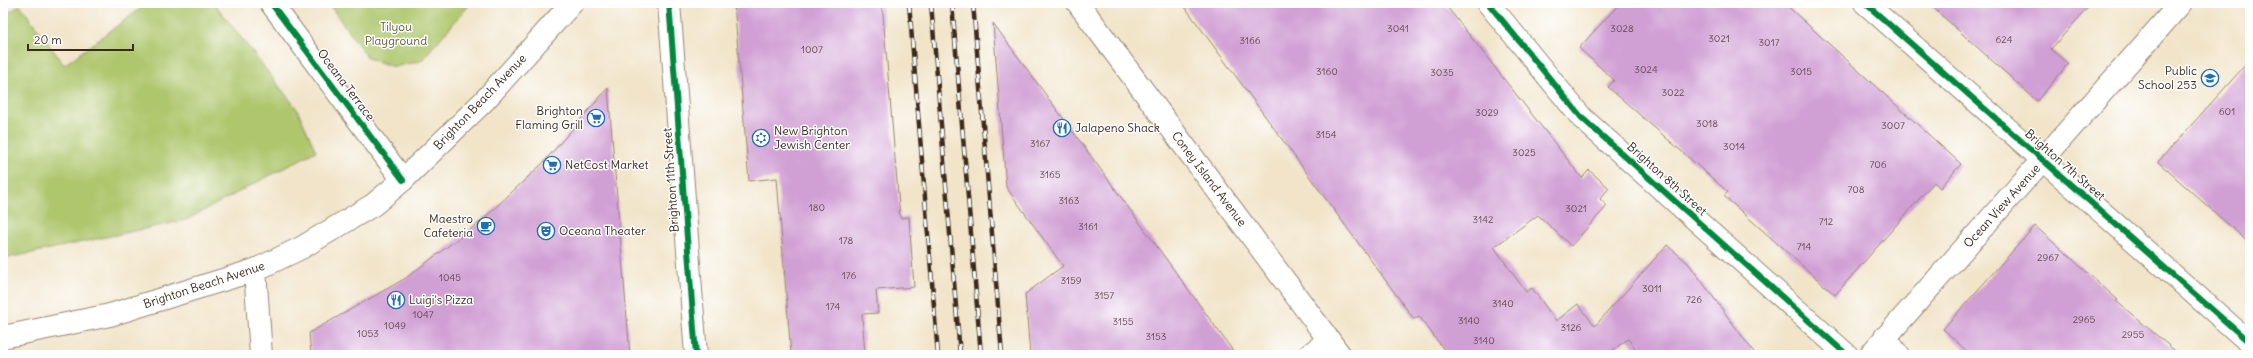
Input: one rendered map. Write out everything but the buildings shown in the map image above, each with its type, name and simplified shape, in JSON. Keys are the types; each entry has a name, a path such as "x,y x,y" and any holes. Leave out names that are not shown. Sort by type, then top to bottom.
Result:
{"street":[{"name":"Oceana Terrace","path":"271,3 403,180"},
{"name":"Brighton Beach Avenue","path":"3,337 110,315 255,270 301,248 372,204 403,180 484,101 572,3"},
{"name":"Brighton 11th Street","path":"668,3 696,355"},
{"name":"Coney Island Avenue","path":"1078,3 1334,347"},
{"name":"Brighton 8th Street","path":"1488,3 1582,118 1848,355"},
{"name":"Brighton 7th Street","path":"1866,3 2250,343"},
{"name":"Ocean View Avenue","path":"1870,355 2181,3"},
{"path":"255,270 261,355"},
{"path":"1885,337 1898,355"},
{"path":"1309,355 1334,347"}],"green space":[{"path":"148,3 214,3 297,109 316,151 186,220 3,259 3,17 20,5 64,65"},
{"name":"Tilyou Playground","path":"328,3 471,3 421,61 394,67 368,58"}],"railway":[{"path":"909,3 938,355"},
{"path":"931,3 960,355"},
{"path":"952,3 981,355"},
{"path":"973,3 1002,355"}],"cycle path":[{"path":"271,3 403,180"},
{"path":"669,3 696,355"},
{"path":"1488,3 1582,118 1847,355"},
{"path":"1865,3 2250,343"}],"place":[{"name":"Public School 253","path":"2210,78"},
{"name":"Brighton Flaming Grill","path":"596,118"},
{"name":"Jalapeno Shack","path":"1062,128"},
{"name":"New Brighton Jewish Center","path":"761,138"},
{"name":"NetCost Market","path":"552,165"},
{"name":"Maestro Cafeteria","path":"486,226"},
{"name":"Oceana Theater","path":"546,231"},
{"name":"Luigi's Pizza","path":"396,300"}]}
